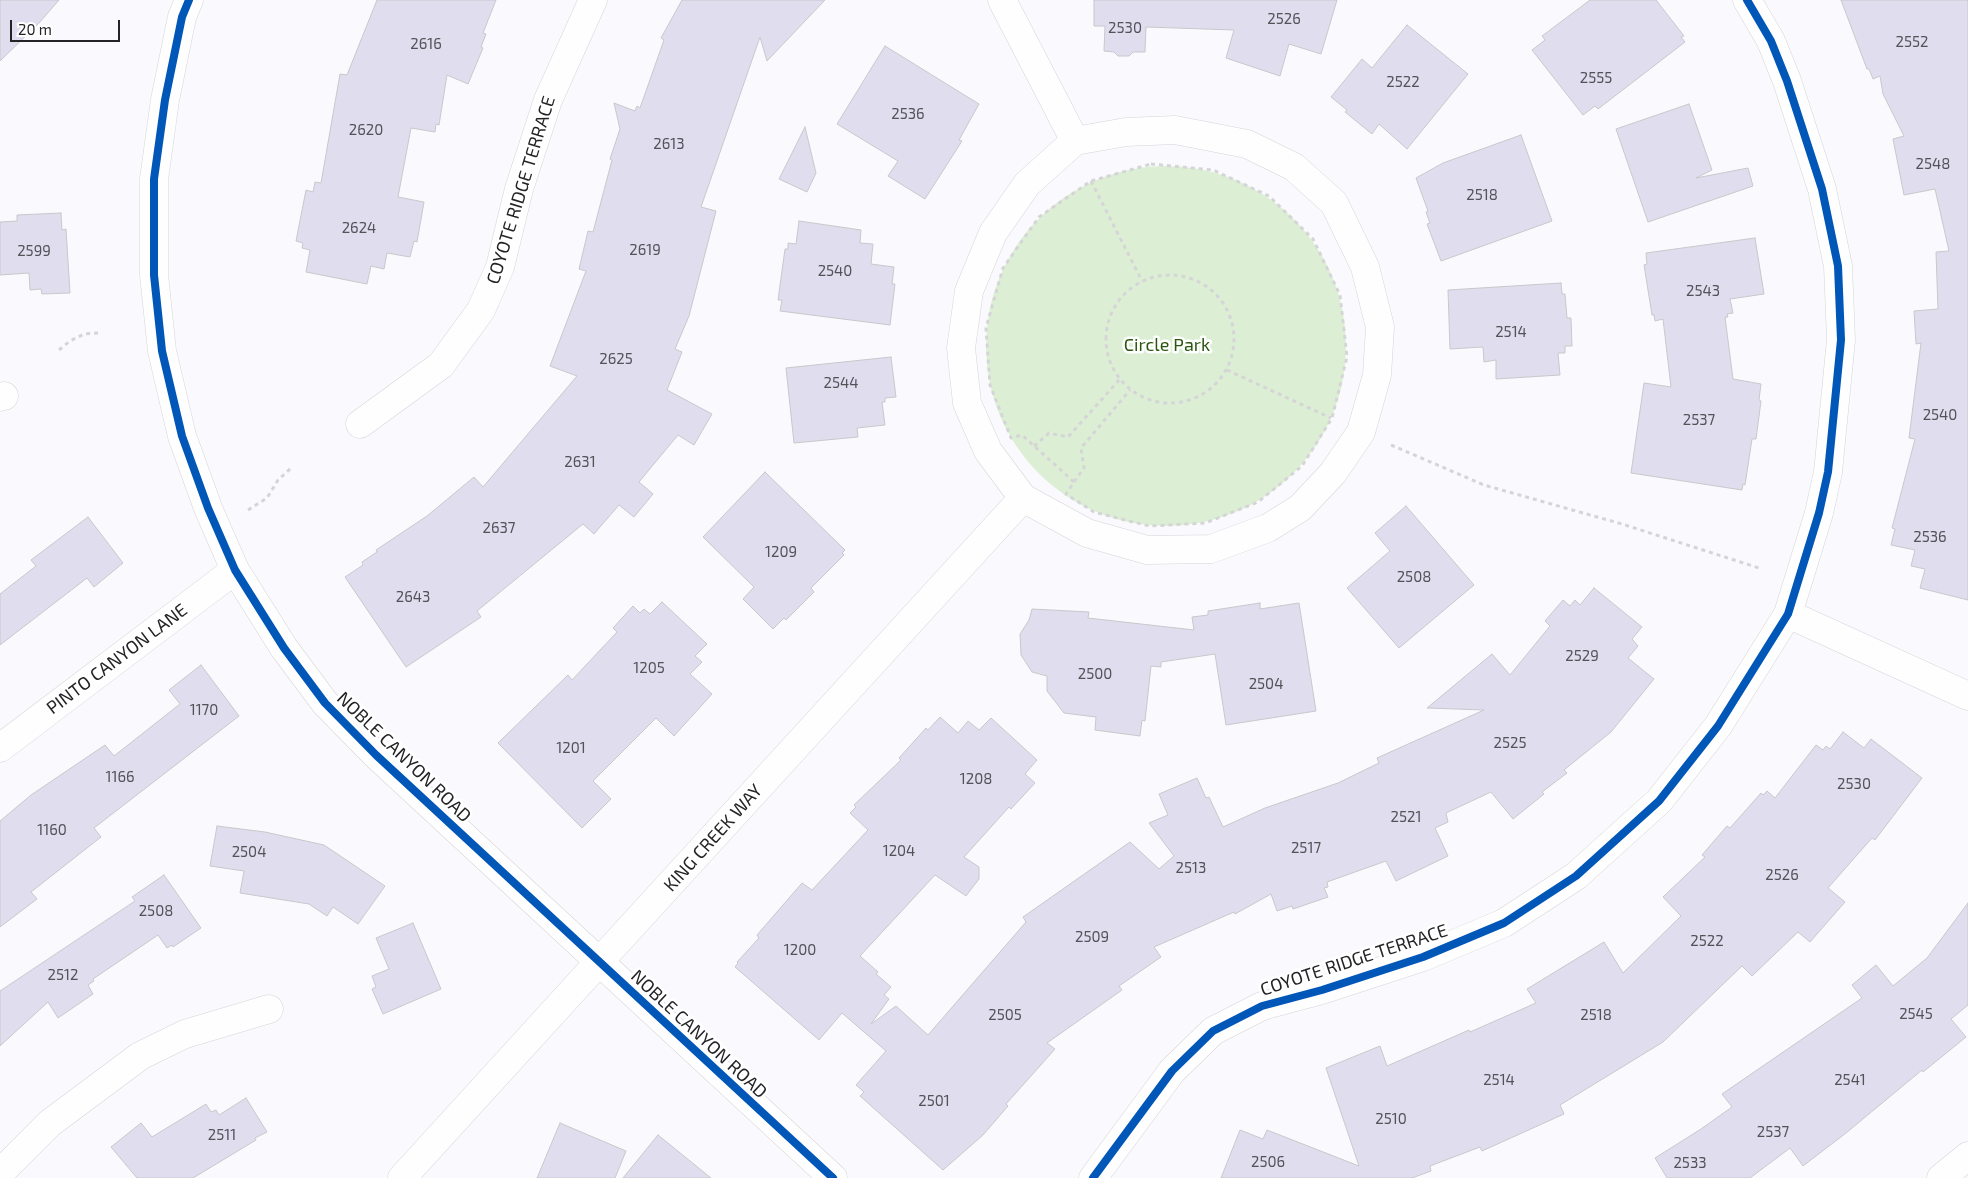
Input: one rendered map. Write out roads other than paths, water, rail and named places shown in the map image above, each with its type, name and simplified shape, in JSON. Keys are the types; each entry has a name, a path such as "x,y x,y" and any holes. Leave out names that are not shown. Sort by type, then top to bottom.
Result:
{"street":[{"name":"NOBLE CANYON ROAD","path":"189,0 182,17 165,100 154,179 154,275 162,351 182,436 208,508 235,570 284,648 325,703 376,755 833,1178"},
{"name":"COYOTE RIDGE TERRACE","path":"360,424 440,366 481,310 500,267 518,189 548,100 593,0"},
{"path":"1002,0 1074,141"},
{"name":"COYOTE RIDGE TERRACE","path":"1093,1178 1172,1071 1213,1032 1262,1006 1322,990 1423,957 1504,923 1576,876 1659,801 1718,726 1788,614 1819,512 1828,472 1841,340 1838,266 1822,189 1787,81 1771,41 1747,0"},
{"path":"1175,130 1247,144 1294,167 1334,203 1365,267 1380,327 1377,375 1361,432 1333,473 1300,508 1268,528 1211,549 1147,550 1087,533 1023,498 988,451 967,403 961,348 969,291 993,233 1028,184 1074,141 1126,132 1175,130"},
{"name":"KING CREEK WAY","path":"402,1178 1023,498"},
{"name":"PINTO CANYON LANE","path":"0,748 235,570"},
{"path":"1788,614 1968,696"},
{"path":"0,1171 50,1123 140,1056 185,1034 269,1009"},
{"path":"1941,1178 1968,1156"}],"park label":[{"name":"Circle Park","path":"1167,345"}]}
